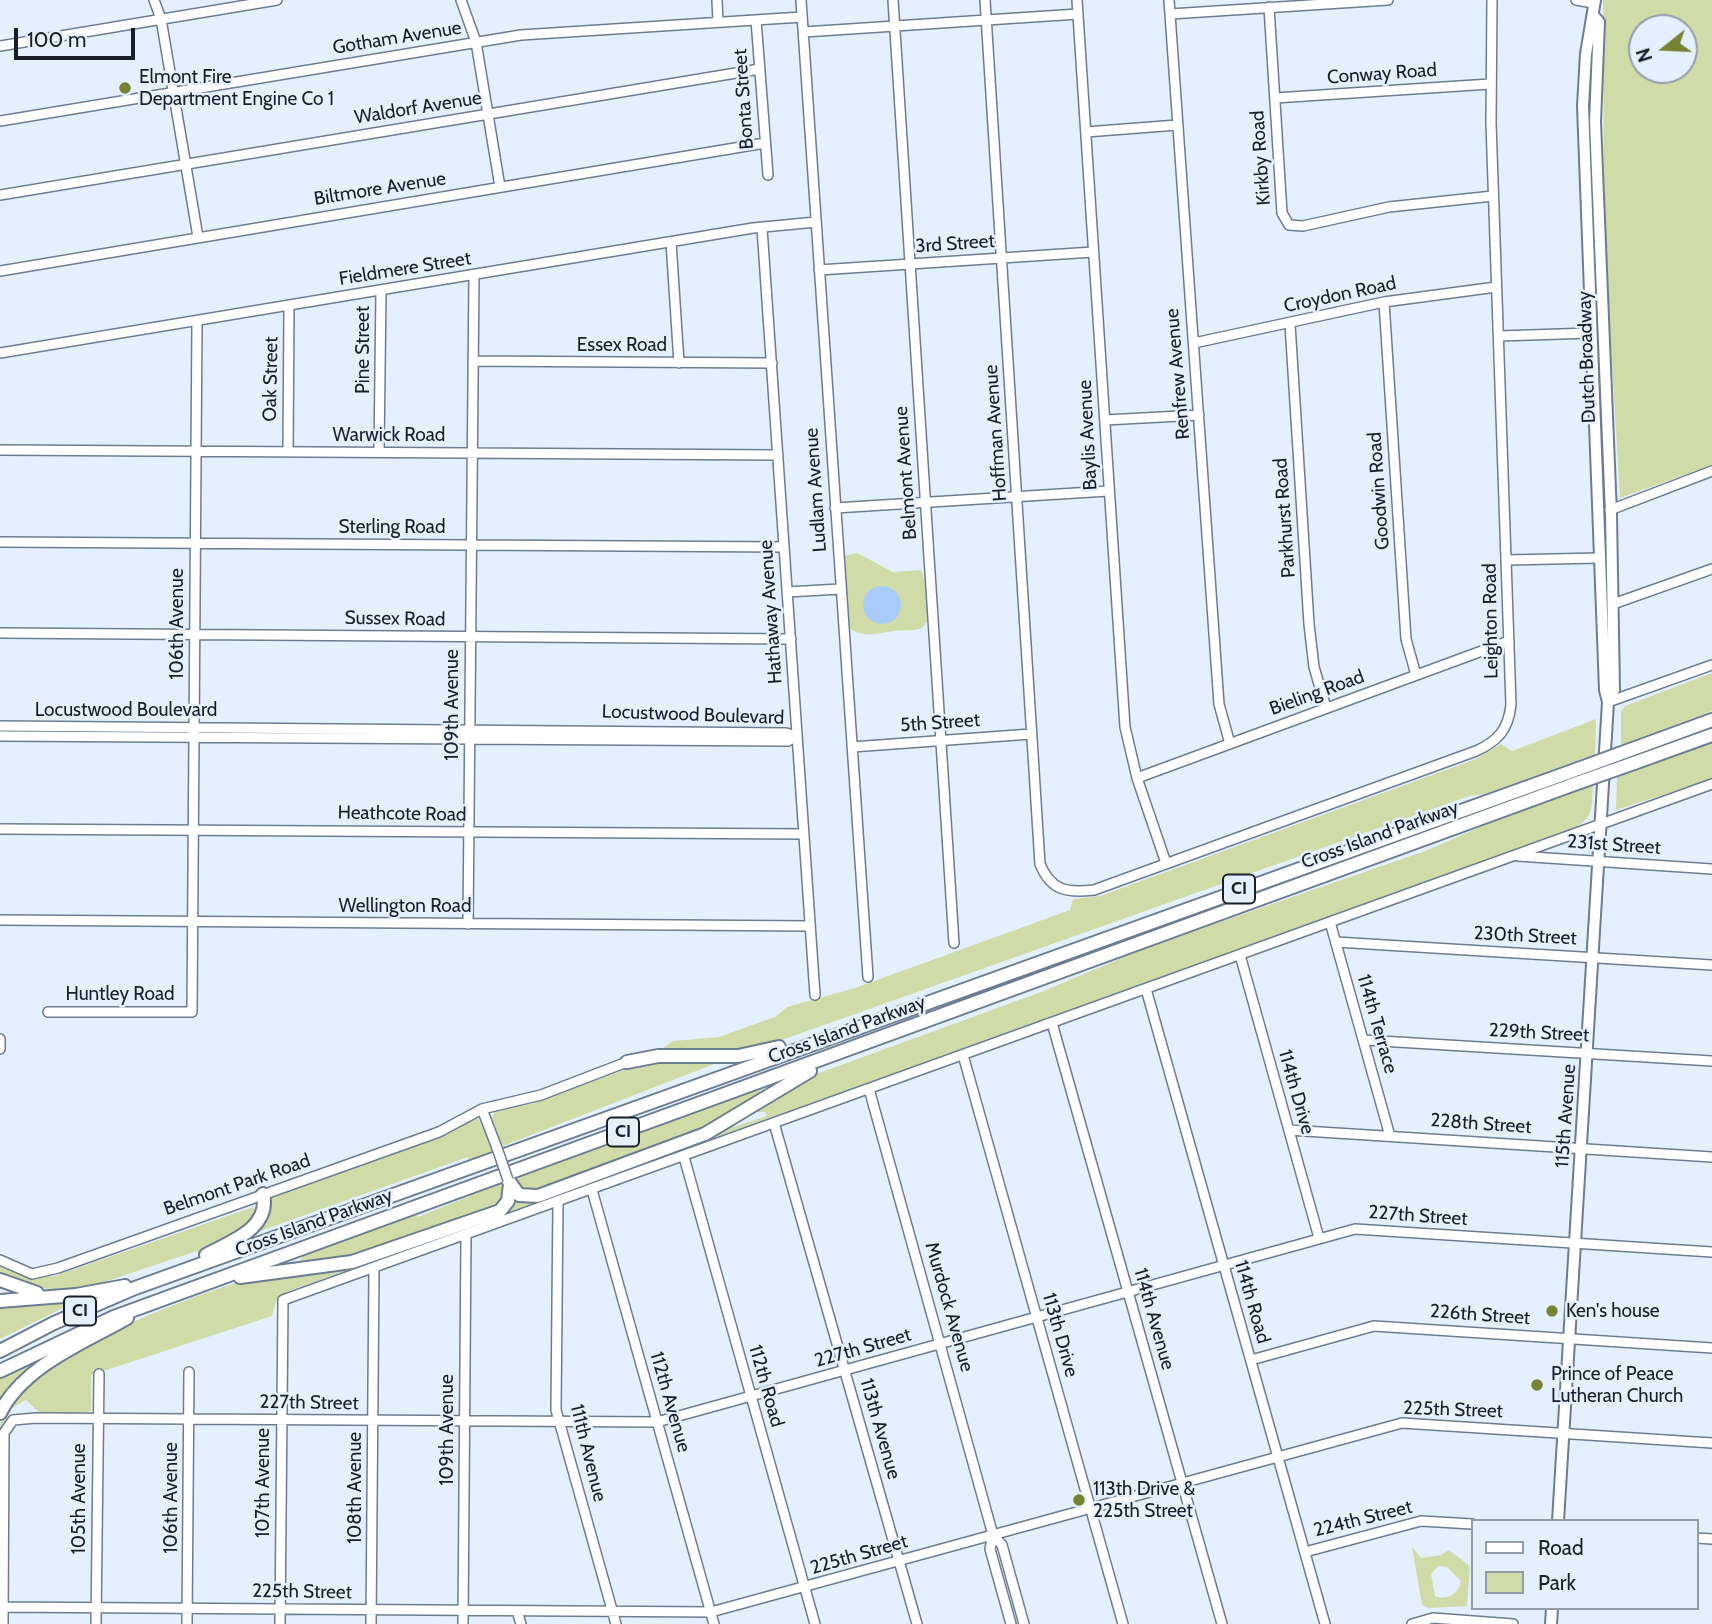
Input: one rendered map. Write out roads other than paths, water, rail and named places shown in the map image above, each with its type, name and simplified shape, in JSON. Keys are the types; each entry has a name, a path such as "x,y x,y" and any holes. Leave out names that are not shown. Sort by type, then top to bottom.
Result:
{"highway":[{"name":"Cross Island Parkway","path":"0,1351 81,1310 176,1273 1712,720"},
{"name":"Cross Island Parkway","path":"0,1371 80,1331 159,1300 1712,735"},
{"path":"626,1062 658,1056 738,1056 844,1031"},
{"path":"508,1180 519,1195 535,1197 685,1142 724,1124 764,1096 845,1052"},
{"path":"207,1283 341,1265 365,1258 500,1210 510,1196 508,1180"},
{"path":"176,1273 247,1232 262,1213 263,1194"},
{"path":"0,1301 84,1294 163,1278"},
{"path":"0,1280 48,1295"},
{"path":"0,1413 17,1389 56,1359 159,1300"}],"main road":[{"name":"Dutch Broadway","path":"1595,1 1593,15 1599,22 1592,198 1591,333 1599,558 1607,605 1614,690 1608,704"},
{"name":"Dutch Broadway","path":"1592,198 1603,332 1611,509 1612,557 1607,605"},
{"path":"1591,333 1603,332"},
{"path":"1598,512 1611,509"},
{"path":"1599,558 1612,557"},
{"name":"115th Avenue","path":"1558,1519 1603,823 1608,704"}],"street":[{"path":"154,0 162,19 198,237"},
{"path":"0,46 277,0"},
{"path":"461,0 476,42 500,187"},
{"path":"717,0 718,22"},
{"name":"Ludlam Avenue","path":"801,0 868,977"},
{"name":"Belmont Avenue","path":"893,0 954,943"},
{"name":"Hoffman Avenue","path":"985,0 1040,863"},
{"name":"Baylis Avenue","path":"1077,0 1125,727 1137,778 1166,863"},
{"name":"Renfrew Avenue","path":"1169,0 1219,704 1230,744"},
{"path":"1170,14 1388,0"},
{"name":"Leighton Road","path":"1040,863 1046,878 1059,890 1094,890 1476,751 1495,741 1506,728 1510,716 1509,641 1490,84 1492,0"},
{"path":"1576,0 1595,1"},
{"name":"Kirkby Road","path":"1269,7 1282,214 1289,225 1303,226 1389,208 1493,196"},
{"path":"804,32 1078,14"},
{"name":"Gotham Avenue","path":"0,121 521,35 802,17"},
{"name":"Bonta Street","path":"755,20 768,175"},
{"name":"Waldorf Avenue","path":"0,195 760,69"},
{"name":"Conway Road","path":"1275,98 1490,84"},
{"path":"1086,132 1177,125"},
{"name":"Biltmore Avenue","path":"0,271 765,143"},
{"name":"Fieldmere Street","path":"0,354 671,242 816,222"},
{"name":"Hathaway Avenue","path":"762,228 815,995"},
{"path":"671,242 679,363"},
{"name":"3rd Street","path":"819,270 1094,252"},
{"name":"109th Avenue","path":"468,924 474,275"},
{"name":"Croydon Road","path":"1194,343 1384,302 1496,287"},
{"name":"Pine Street","path":"379,452 381,291"},
{"name":"Goodwin Road","path":"1384,302 1406,639 1416,676"},
{"name":"Oak Street","path":"288,452 289,306"},
{"name":"106th Avenue","path":"192,1012 197,321"},
{"name":"Parkhurst Road","path":"1290,324 1309,624 1314,667 1326,708"},
{"path":"1499,336 1591,333"},
{"name":"Essex Road","path":"473,361 772,363"},
{"path":"1105,420 1199,415"},
{"name":"Warwick Road","path":"0,450 778,455"},
{"path":"1611,509 1712,471"},
{"path":"835,508 1108,491"},
{"name":"Sterling Road","path":"0,542 784,547"},
{"path":"1507,559 1599,558"},
{"path":"1607,605 1712,569"},
{"path":"788,592 840,589"},
{"name":"Sussex Road","path":"0,633 791,639"},
{"name":"Bieling Road","path":"1137,778 1509,641"},
{"path":"1608,704 1712,665"},
{"name":"Locustwood Boulevard","path":"0,726 47,731 470,735 634,740 788,741 797,736"},
{"path":"634,730 634,740"},
{"name":"Locustwood Boulevard","path":"470,735 634,730 786,733 797,736"},
{"name":"Locustwood Boulevard","path":"0,736 47,731"},
{"name":"5th Street","path":"852,747 1031,734"},
{"path":"374,1269 1712,784"},
{"name":"Heathcote Road","path":"0,829 804,834"},
{"name":"231st Street","path":"1513,856 1712,869"},
{"name":"Wellington Road","path":"0,920 810,926"},
{"name":"114th Terrace","path":"1330,922 1391,1136"},
{"name":"230th Street","path":"1336,942 1712,965"},
{"name":"114th Drive","path":"1240,955 1319,1238"},
{"name":"114th Road","path":"1146,989 1325,1624"},
{"name":"Huntley Road","path":"48,1012 192,1012"},
{"name":"114th Avenue","path":"1052,1023 1222,1624"},
{"path":"0,1038 0,1049"},
{"name":"229th Street","path":"1364,1040 1712,1061"},
{"name":"113th Drive","path":"962,1055 1123,1624"},
{"name":"Belmont Park Road","path":"0,1260 32,1273 58,1268 439,1132 482,1109 541,1095 626,1062"},
{"name":"Murdock Avenue","path":"869,1089 993,1535 1002,1545 1024,1624"},
{"path":"482,1109 508,1180"},
{"name":"113th Avenue","path":"774,1123 917,1624"},
{"name":"228th Street","path":"1289,1130 1712,1157"},
{"name":"112th Road","path":"684,1157 815,1624"},
{"name":"112th Avenue","path":"592,1190 714,1624"},
{"name":"111th Avenue","path":"558,1203 556,1410 617,1624"},
{"name":"227th Street","path":"2,1607 4,1433 13,1420 657,1422 1355,1229 1712,1252"},
{"name":"109th Avenue","path":"463,1624 466,1235"},
{"name":"107th Avenue","path":"279,1624 283,1300 374,1269"},
{"name":"108th Avenue","path":"371,1624 374,1269"},
{"name":"226th Street","path":"1251,1360 1374,1326 1712,1348"},
{"name":"106th Avenue","path":"187,1624 189,1373"},
{"name":"105th Avenue","path":"96,1624 99,1374"},
{"name":"225th Street","path":"2,1607 711,1612 1402,1423 1712,1443"},
{"name":"224th Street","path":"1305,1552 1421,1521 1470,1524"},
{"name":"Murdock Avenue","path":"993,1535 990,1549 1011,1624"},
{"path":"2,1607 4,1624"},
{"path":"517,1611 521,1624"},
{"path":"1412,1624 1433,1618 1513,1624"}],"water":[{"path":"882,586 896,591 901,605 896,619 882,624 868,619 863,605 868,591"}],"place":[{"name":"Elmont Fire Department Engine Co 1","path":"125,88"},
{"name":"Ken's house","path":"1552,1311"},
{"name":"Prince of Peace Lutheran Church","path":"1537,1385"},
{"name":"113th Drive & 225th Street","path":"1079,1500"}]}
